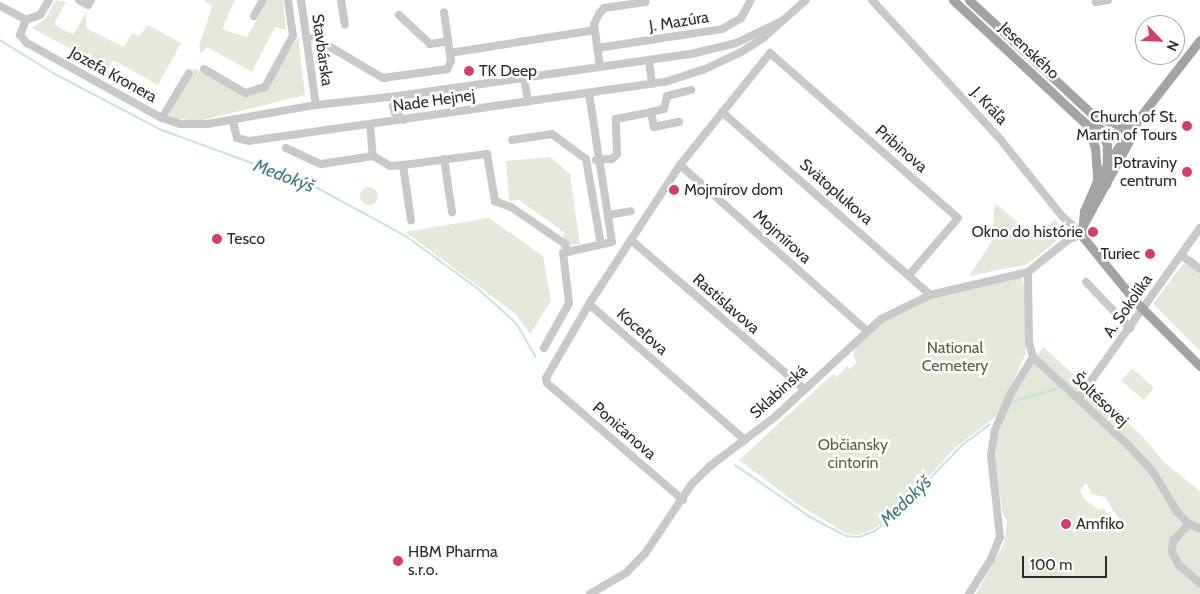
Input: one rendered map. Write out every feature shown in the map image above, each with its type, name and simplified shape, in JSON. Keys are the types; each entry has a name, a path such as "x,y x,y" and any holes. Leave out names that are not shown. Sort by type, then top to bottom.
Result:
{"main road":[{"name":"Jesenského","path":"953,0 1086,124 1102,131 1117,134 1133,128"},
{"name":"Jesenského","path":"969,0 1093,116 1102,131 1109,162 1106,184"},
{"path":"1200,40 1133,128 1097,181 1084,211 1083,229 1084,241 1142,310 1200,366"},
{"name":"Jesenského","path":"1093,116 1133,128"},
{"name":"Jesenského","path":"1086,124 1095,147 1097,181"},
{"path":"1083,229 1133,128"}],"street":[{"path":"0,6 26,20 40,15 49,0"},
{"path":"80,0 88,5 91,0"},
{"path":"254,16 263,0"},
{"path":"204,69 245,93 265,87 293,36 288,0"},
{"name":"Stavbárska","path":"301,0 316,105"},
{"path":"341,0 345,25"},
{"name":"J. Mazúra","path":"597,48 722,29 740,18 751,0"},
{"name":"Nade Hejnej","path":"233,121 237,138 244,142 652,84 712,67 751,46 806,0"},
{"name":"J. Kráľa","path":"872,0 1001,140 1062,216 1083,229"},
{"path":"1096,3 1108,0"},
{"name":"J. Mazúra","path":"600,67 594,24 604,8 646,2"},
{"path":"308,39 315,38 384,78 447,69 450,66 450,53 444,12"},
{"path":"399,16 430,44 448,41"},
{"name":"Jozefa Kronera","path":"26,20 20,35 27,43 162,118 189,73"},
{"name":"Nade Hejnej","path":"162,118 188,125 233,121 316,105 398,96 649,60 722,48 780,22"},
{"path":"450,53 595,30"},
{"name":"Pribinova","path":"722,112 770,53 958,218 910,274"},
{"path":"649,60 652,84"},
{"path":"524,77 528,102"},
{"path":"512,140 552,134 586,158 599,161 612,159 618,149 614,124 616,119 664,109 667,96 691,90"},
{"path":"565,252 609,246 612,242 589,93"},
{"path":"398,96 393,106 395,113 404,120"},
{"path":"382,98 390,106 391,113 384,122"},
{"path":"651,112 654,127 679,122"},
{"path":"589,304 680,165 722,112"},
{"name":"Svätoplukova","path":"722,112 910,274 930,294"},
{"path":"370,124 373,156"},
{"path":"286,148 321,164 373,156 390,166 403,166 487,154 495,201 512,207 565,244 569,304 544,348"},
{"path":"586,158 600,239"},
{"path":"444,159 452,212"},
{"name":"Mojmírova","path":"680,165 866,330"},
{"path":"403,166 411,220"},
{"path":"609,216 631,211"},
{"name":"A. Sokolíka","path":"1078,399 1200,228"},
{"path":"969,594 991,559 1000,537 991,455 995,430 1011,393 1034,357 1029,342 1028,272 1083,229"},
{"name":"Rastislavova","path":"631,240 804,389"},
{"path":"1181,255 1200,270"},
{"name":"Sklabinská","path":"590,594 613,582 636,563 683,500 691,485 710,466 745,440 804,389 866,330 888,314 930,294 1028,272"},
{"path":"1086,282 1130,328"},
{"name":"Poničanova","path":"589,304 546,378 547,383 683,500"},
{"name":"Koceľova","path":"589,304 745,440"},
{"name":"Šoltésovej","path":"1034,357 1145,462 1173,506 1189,524 1200,529"},
{"path":"1189,524 1173,541 1172,552 1179,565 1200,583"}],"green space":[{"path":"56,0 66,2 54,24 73,35 86,13 86,28 124,47 132,33 139,36 148,25 181,43 158,85 113,60 107,69 32,28 46,18"},
{"path":"204,0 235,0 222,29 247,37 268,0 283,0 286,30 275,27 252,72 207,47 201,54 199,46 212,7"},
{"path":"298,37 305,95 198,121 170,118 170,111 194,68 234,90 268,88"},
{"path":"550,157 570,174 580,244 569,245 562,239 565,233 519,200 509,201 506,161"},
{"path":"369,187 375,190 378,196 375,202 369,205 363,202 360,196 363,190"},
{"path":"995,203 1035,236 1055,219 1066,233 1028,264 969,276 991,243"},
{"path":"489,218 543,256 551,301 530,334 516,314 405,232"},
{"path":"1186,260 1200,271 1200,351 1153,304"},
{"path":"1021,277 1026,290 1026,353 997,416 956,447 897,511 875,528 858,535 847,534 796,503 739,460 833,374 837,377 847,366 850,369 856,363 853,353 862,340 888,318 930,298"},
{"path":"1043,347 1142,436 1165,463 1200,491 1200,594 976,594 1004,544 1007,520 1003,516 995,462 997,437 1012,396","holes":["1086,483 1092,494 1105,497 1120,521 1106,531 1103,521 1110,517 1103,508 1099,510 1085,500 1080,490"]},
{"path":"1132,368 1154,388 1144,400 1121,381"}],"waterway":[{"name":"Medokýš","path":"0,40 53,73 159,129 314,186 407,237 477,288 516,323 536,357"},
{"name":"Medokýš","path":"1011,402 1062,387"},
{"name":"Medokýš","path":"735,465 810,517 846,536 859,537 875,531 898,512 961,446 990,424"}],"place":[{"name":"TK Deep","path":"469,71"},
{"name":"Church of St. Martin of Tours","path":"1187,126"},
{"name":"Potraviny centrum","path":"1187,172"},
{"name":"Mojmírov dom","path":"674,190"},
{"name":"Okno do histórie","path":"1093,232"},
{"name":"Tesco","path":"217,239"},
{"name":"Turiec","path":"1150,254"},
{"name":"Amfiko","path":"1066,524"},
{"name":"HBM Pharma s.r.o.","path":"398,561"}],"park label":[{"name":"National Cemetery","path":"955,357"},
{"name":"Občiansky cintorín","path":"853,454"}]}
